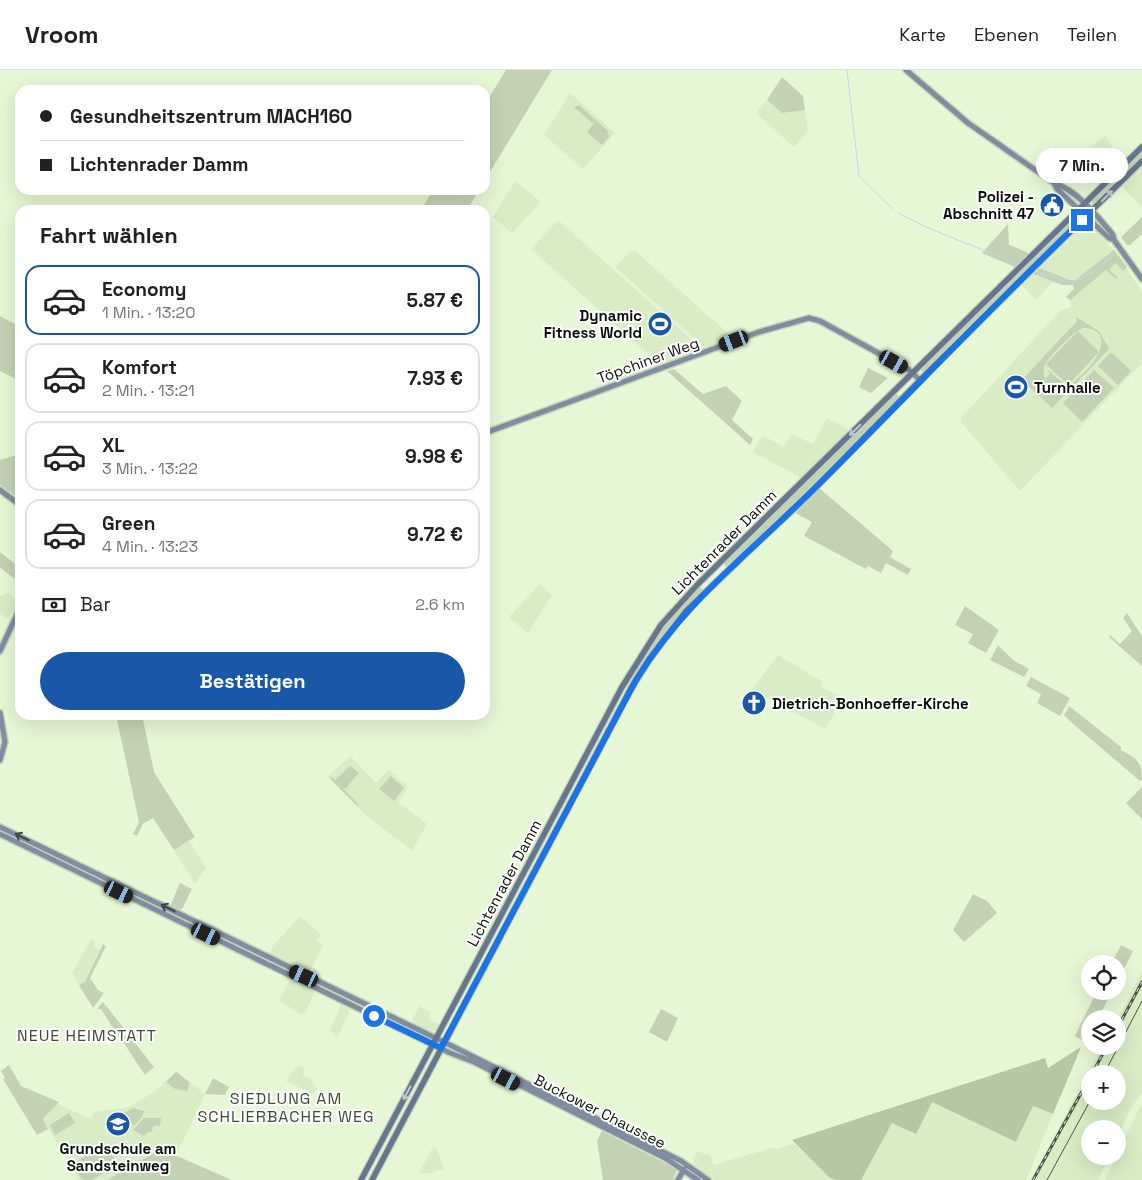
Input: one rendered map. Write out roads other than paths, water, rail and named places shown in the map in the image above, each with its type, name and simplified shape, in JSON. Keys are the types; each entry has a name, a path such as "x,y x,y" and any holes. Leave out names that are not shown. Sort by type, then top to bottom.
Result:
{"main road":[{"path":"906,70 968,123 1054,183 1060,185 1089,214 1109,238 1114,240 1142,279"},
{"name":"Lichtenrader Damm","path":"361,1180 635,665 661,625 720,563 1142,147"},
{"name":"Lichtenrader Damm","path":"372,1180 643,668 672,628 727,570 817,486 958,342 1142,161"},
{"name":"Töpchiner Weg","path":"490,431 759,332 809,318 820,321 913,373"},
{"path":"958,342 962,324"},
{"path":"913,373 920,380"},
{"path":"895,390 903,398"},
{"path":"0,490 15,501"},
{"path":"720,563 727,570"},
{"path":"0,651 15,619"},
{"path":"0,713 5,742 0,760"},
{"path":"0,827 435,1041"},
{"path":"0,834 435,1041"},
{"path":"447,1019 455,1023"},
{"name":"Buckower Chaussee","path":"435,1041 665,1158 698,1180"},
{"name":"Buckower Chaussee","path":"443,1046 686,1164 708,1180"},
{"path":"422,1064 431,1068"},
{"path":"678,1180 686,1164"}],"waterway":[{"path":"847,70 859,176 893,209"},
{"path":"898,213 928,228 1018,264"},
{"path":"1098,268 1114,254"},
{"path":"1036,271 1070,283 1096,270"}],"tram line":[{"path":"1109,1065 1142,1001"},
{"path":"1047,1180 1085,1110"}],"railway":[{"path":"1126,1012 1142,982"},
{"path":"1097,1065 1102,1055"},
{"path":"1033,1180 1081,1093"}],"place":[{"name":"Polizei - Abschnitt 47","path":"1052,205"},
{"name":"Dynamic Fitness World","path":"660,324"},
{"name":"Turnhalle","path":"1016,387"},
{"name":"Dietrich-Bonhoeffer-Kirche","path":"754,703"},
{"name":"Grundschule am Sandsteinweg","path":"118,1124"}],"district":[{"name":"NEUE HEIMSTATT","path":"87,1035"},
{"name":"SIEDLUNG AM SCHLIERBACHER WEG","path":"286,1107"}]}
